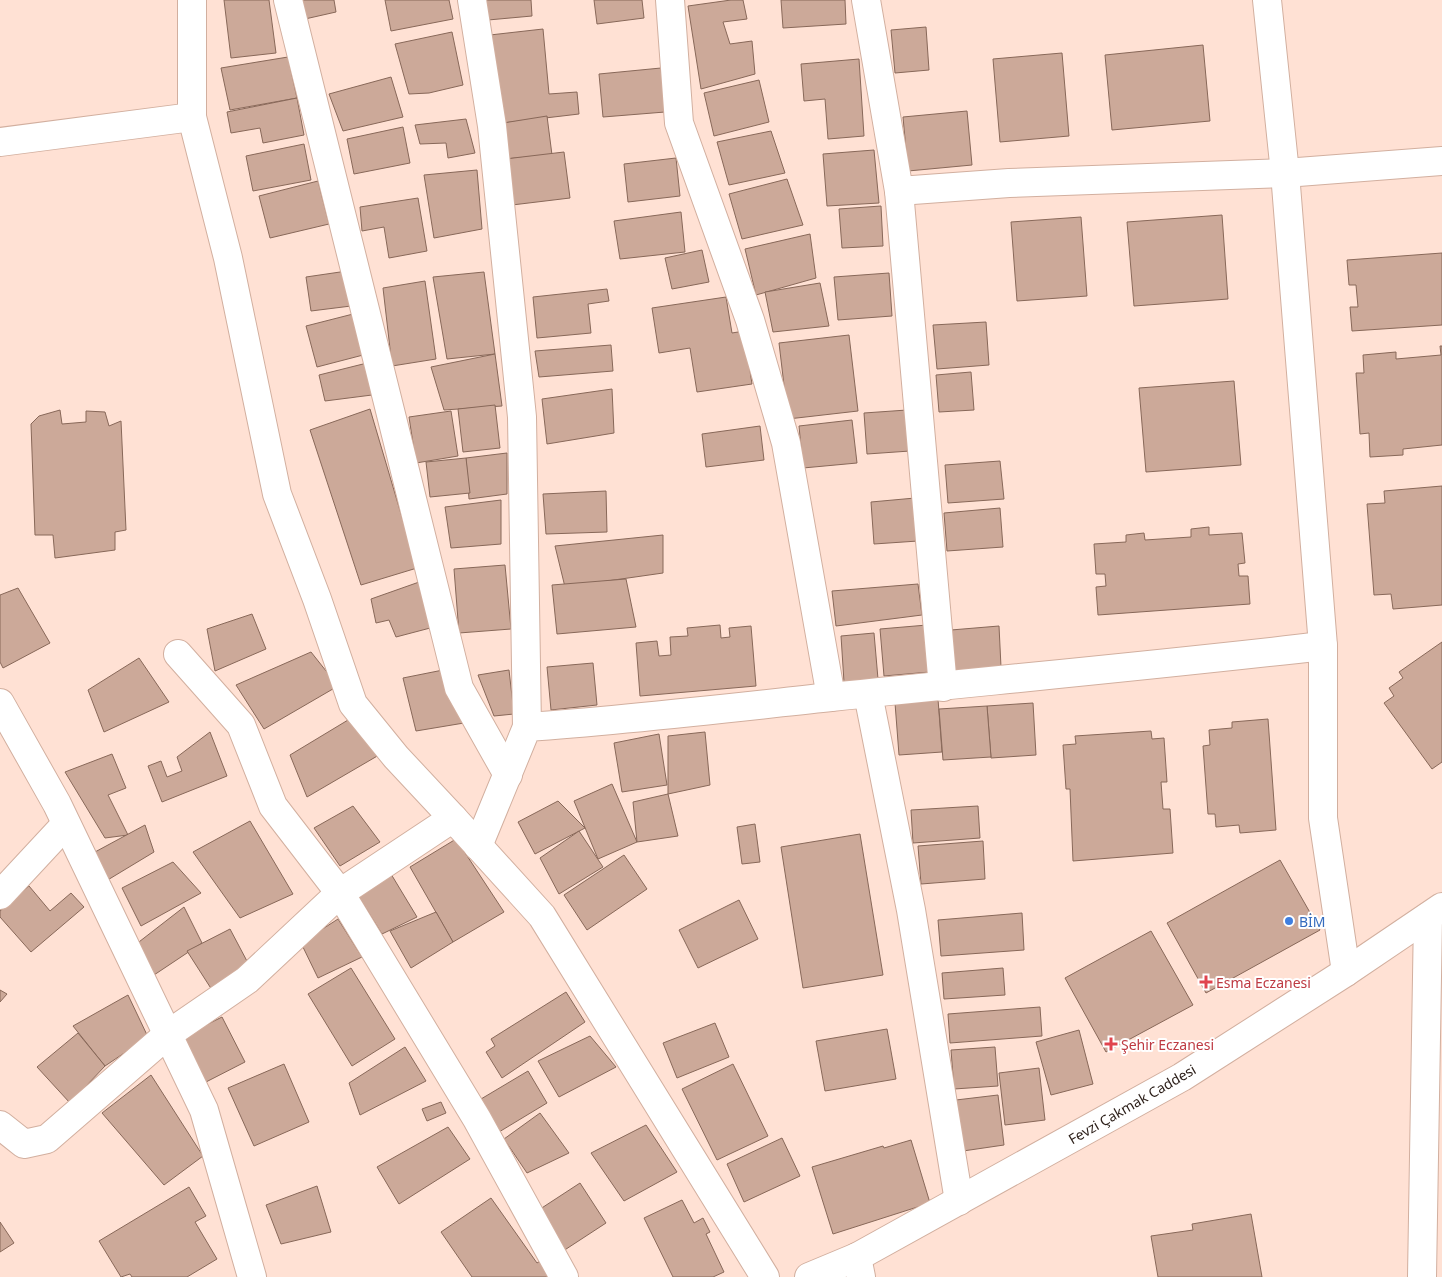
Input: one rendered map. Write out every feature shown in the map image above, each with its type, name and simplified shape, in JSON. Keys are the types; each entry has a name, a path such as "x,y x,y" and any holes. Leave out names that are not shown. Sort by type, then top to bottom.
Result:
{"street":[{"path":"192,0 192,118 228,258 276,494 317,599 352,704 396,756 542,916 765,1277"},
{"path":"288,0 459,688 508,775"},
{"path":"472,0 492,126 522,417 527,727 478,846"},
{"path":"670,0 679,123 750,320 786,443 832,697"},
{"path":"866,0 899,191 943,687"},
{"path":"1267,0 1285,172 1323,646 1323,818 1346,972"},
{"path":"0,142 192,118"},
{"path":"899,191 1009,183 1285,172 1442,160"},
{"path":"527,727 620,721 832,697 1144,667 1323,646"},
{"path":"178,654 241,725 273,806 340,893 478,1119 564,1277"},
{"path":"868,694 911,910 959,1201"},
{"path":"0,703 66,824 204,1110 252,1277"},
{"path":"0,1125 24,1144 47,1139 168,1034 247,980 340,893 453,818"},
{"path":"0,895 66,824"},
{"path":"1422,1277 1432,1217 1435,912"},
{"name":"Fevzi Çakmak Caddesi","path":"808,1277 859,1267 959,1201 1182,1077 1346,972 1435,912"}],"building":[{"path":"224,0 269,0 276,53 231,58"},
{"path":"301,0 334,0 336,12 305,19"},
{"path":"385,0 449,0 453,19 391,31"},
{"path":"486,0 531,0 532,16 488,20"},
{"path":"594,0 642,0 644,18 597,24"},
{"path":"743,0 747,19 723,22 730,44 752,41 755,74 701,89 688,6"},
{"path":"781,0 845,0 846,24 783,28"},
{"path":"926,27 929,70 895,73 891,30"},
{"path":"543,29 549,94 577,92 579,114 503,123 490,35"},
{"path":"452,32 463,85 429,93 409,94 395,44"},
{"path":"1203,45 1210,121 1112,130 1105,55"},
{"path":"1062,53 1069,136 1000,142 993,59"},
{"path":"288,57 297,98 230,110 221,68"},
{"path":"859,59 864,136 828,139 825,99 804,101 801,64"},
{"path":"661,68 665,112 603,117 599,74"},
{"path":"391,77 403,117 343,131 329,94"},
{"path":"759,80 769,122 714,136 704,93"},
{"path":"297,98 304,135 263,143 260,128 231,133 227,112"},
{"path":"967,111 972,165 908,171 903,117"},
{"path":"547,116 552,155 505,159 503,123"},
{"path":"466,119 475,153 448,158 446,143 420,144 415,125"},
{"path":"403,127 410,163 354,174 347,139"},
{"path":"771,131 785,173 729,185 717,142"},
{"path":"304,144 311,180 253,191 246,156"},
{"path":"874,150 879,203 827,206 823,154"},
{"path":"564,152 570,198 512,205 505,159"},
{"path":"676,158 680,196 628,202 624,164"},
{"path":"477,170 482,229 434,238 424,175"},
{"path":"787,179 803,225 742,239 729,194"},
{"path":"318,181 329,224 270,238 259,196"},
{"path":"418,198 427,251 389,258 384,227 362,231 360,207"},
{"path":"881,206 883,246 842,248 839,209"},
{"path":"681,212 685,252 620,259 614,221"},
{"path":"1222,215 1228,299 1134,306 1127,222"},
{"path":"1081,217 1087,296 1017,301 1011,222"},
{"path":"810,234 816,278 756,295 745,249"},
{"path":"702,250 709,282 672,289 665,258"},
{"path":"1442,253 1442,325 1352,331 1350,307 1358,307 1356,285 1349,285 1347,260"},
{"path":"347,271 351,306 311,311 306,277"},
{"path":"484,272 495,354 447,359 433,277"},
{"path":"889,273 892,316 838,320 834,277"},
{"path":"425,281 436,359 392,366 383,288"},
{"path":"820,283 829,326 773,332 765,292"},
{"path":"607,289 609,301 588,304 591,333 537,338 533,297"},
{"path":"726,297 732,333 744,331 752,384 697,392 690,348 659,353 652,308"},
{"path":"357,313 367,354 317,367 306,326"},
{"path":"986,322 989,365 937,369 933,325"},
{"path":"849,335 858,411 788,419 779,343"},
{"path":"611,345 613,371 539,377 535,351"},
{"path":"1440,346 1442,346 1442,445 1403,449 1403,455 1370,457 1369,433 1360,434 1356,373 1364,373 1363,355 1396,352 1396,359 1441,355"},
{"path":"495,354 502,406 444,410 431,367"},
{"path":"367,363 372,395 325,401 319,375"},
{"path":"971,372 974,410 939,412 936,375"},
{"path":"1234,381 1241,465 1146,472 1139,388"},
{"path":"612,389 614,433 547,444 542,399"},
{"path":"495,405 500,448 463,452 458,409"},
{"path":"370,409 417,568 361,585 310,430"},
{"path":"60,410 62,424 86,422 86,411 105,412 109,426 121,421 126,530 115,532 115,550 55,558 53,535 35,535 31,424 39,416"},
{"path":"907,410 910,451 867,454 864,413"},
{"path":"451,411 458,456 416,463 409,417"},
{"path":"852,420 857,463 803,468 799,426"},
{"path":"760,426 764,460 706,467 702,434"},
{"path":"507,453 507,494 469,499 466,458"},
{"path":"466,458 470,493 430,497 426,462"},
{"path":"1000,461 1004,499 948,503 945,465"},
{"path":"1442,486 1442,605 1393,609 1391,594 1374,595 1367,504 1385,503 1384,491"},
{"path":"606,491 607,532 546,534 543,494"},
{"path":"915,498 918,541 874,544 871,502"},
{"path":"501,500 501,544 451,548 445,507"},
{"path":"1000,508 1003,547 947,551 944,513"},
{"path":"1209,527 1209,535 1242,533 1245,563 1238,564 1239,576 1248,576 1250,604 1098,615 1096,587 1106,586 1105,574 1096,574 1094,544 1126,542 1126,535 1144,533 1145,540 1191,537 1191,529"},
{"path":"663,535 663,573 565,587 555,546"},
{"path":"505,565 511,629 459,633 454,569"},
{"path":"626,579 636,627 557,634 552,585"},
{"path":"422,581 434,627 396,637 389,620 376,623 371,599"},
{"path":"918,584 922,615 836,626 832,591"},
{"path":"18,588 50,643 3,668 0,662 0,595"},
{"path":"252,614 266,649 215,671 207,629"},
{"path":"720,625 721,638 730,637 729,628 751,626 756,686 640,696 636,643 657,641 659,656 671,655 670,637 688,636 687,628"},
{"path":"927,625 930,672 884,676 880,629"},
{"path":"999,626 1001,667 954,671 951,630"},
{"path":"874,633 878,679 844,682 841,636"},
{"path":"1442,642 1442,762 1432,769 1384,703 1394,696 1389,688 1403,678 1399,672"},
{"path":"311,652 338,686 264,729 236,685"},
{"path":"139,658 169,702 104,732 88,690"},
{"path":"593,663 597,705 551,710 547,667"},
{"path":"443,670 464,723 416,731 403,678"},
{"path":"509,670 514,714 494,716 478,675"},
{"path":"938,699 942,752 899,755 895,703"},
{"path":"1033,703 1036,755 991,758 987,706"},
{"path":"987,706 991,757 943,760 939,709"},
{"path":"353,717 379,755 307,797 290,755"},
{"path":"1268,719 1276,830 1240,833 1239,825 1216,827 1215,814 1208,814 1203,746 1210,745 1209,730 1232,728 1232,722"},
{"path":"1151,731 1152,739 1164,738 1167,782 1161,782 1163,809 1170,809 1173,853 1073,861 1070,789 1066,789 1063,745 1076,744 1075,736"},
{"path":"210,732 227,776 162,802 148,766 161,761 167,777 182,771 177,757"},
{"path":"705,732 710,785 668,794 668,736"},
{"path":"659,734 667,785 622,792 614,743"},
{"path":"112,754 126,788 108,795 128,835 105,838 65,772"},
{"path":"612,784 637,842 598,859 574,801"},
{"path":"668,794 678,836 637,842 633,802"},
{"path":"558,801 585,828 535,854 518,822"},
{"path":"353,806 380,842 340,866 314,828"},
{"path":"978,806 980,838 913,843 911,810"},
{"path":"250,821 293,894 240,918 193,852"},
{"path":"755,824 760,862 742,864 737,827"},
{"path":"145,825 154,852 106,881 95,852"},
{"path":"579,831 603,867 559,894 540,858"},
{"path":"860,834 883,975 803,988 781,847"},
{"path":"456,839 504,912 453,942 410,867"},
{"path":"983,841 985,879 921,884 918,846"},
{"path":"624,855 647,889 587,930 564,895"},
{"path":"1280,860 1320,930 1206,993 1167,923"},
{"path":"173,862 201,893 141,926 122,888"},
{"path":"391,874 417,917 382,934 357,894"},
{"path":"29,886 50,911 71,893 84,907 31,952 0,917 0,911"},
{"path":"739,900 758,939 698,968 679,930"},
{"path":"184,907 202,943 154,975 135,945"},
{"path":"436,912 453,942 411,968 390,931"},
{"path":"1022,913 1024,950 941,956 938,920"},
{"path":"338,919 362,957 318,978 301,943"},
{"path":"230,929 248,963 212,990 187,951"},
{"path":"1151,931 1193,1005 1106,1052 1065,978"},
{"path":"351,968 395,1039 352,1066 308,994"},
{"path":"1003,968 1005,995 944,999 942,973"},
{"path":"0,990 7,994 0,1002"},
{"path":"566,992 585,1022 502,1078 486,1052 495,1046 491,1039"},
{"path":"128,995 148,1037 105,1066 73,1026"},
{"path":"1040,1007 1042,1036 950,1043 948,1014"},
{"path":"222,1017 245,1062 204,1083 180,1038"},
{"path":"715,1023 729,1057 677,1078 663,1043"},
{"path":"887,1029 896,1079 825,1091 816,1041"},
{"path":"1079,1030 1093,1084 1051,1095 1036,1042"},
{"path":"78,1033 105,1066 70,1103 37,1067"},
{"path":"590,1036 616,1067 559,1097 538,1061"},
{"path":"405,1047 426,1081 360,1115 349,1083"},
{"path":"995,1047 998,1086 954,1089 951,1050"},
{"path":"284,1064 309,1122 254,1146 228,1088"},
{"path":"733,1064 768,1136 717,1160 682,1089"},
{"path":"1039,1068 1045,1120 1005,1125 999,1073"},
{"path":"528,1071 547,1103 499,1132 481,1099"},
{"path":"151,1075 203,1156 164,1185 102,1113"},
{"path":"998,1095 1004,1145 963,1151 956,1100"},
{"path":"441,1102 446,1113 427,1121 422,1109"},
{"path":"540,1113 569,1153 527,1173 504,1139"},
{"path":"646,1125 677,1172 624,1201 591,1153"},
{"path":"448,1127 470,1159 399,1204 377,1167"},
{"path":"782,1138 800,1176 744,1202 727,1164"},
{"path":"911,1140 930,1203 833,1234 812,1167 883,1146 884,1148"},
{"path":"580,1183 606,1223 557,1255 531,1215"},
{"path":"317,1186 331,1232 281,1244 266,1205"},
{"path":"189,1187 206,1216 195,1222 217,1259 187,1277 132,1277 130,1274 121,1277 99,1241"},
{"path":"491,1198 537,1263 546,1257 560,1277 472,1277 441,1232"},
{"path":"682,1200 694,1223 703,1218 710,1232 706,1234 724,1272 713,1277 673,1277 644,1218"},
{"path":"1251,1214 1262,1277 1158,1277 1151,1236 1193,1230 1192,1224"},
{"path":"0,1222 14,1243 0,1252"}],"place":[{"name":"BİM","path":"1289,921"},
{"name":"Esma Eczanesi","path":"1206,982"},
{"name":"Şehir Eczanesi","path":"1111,1044"}]}
